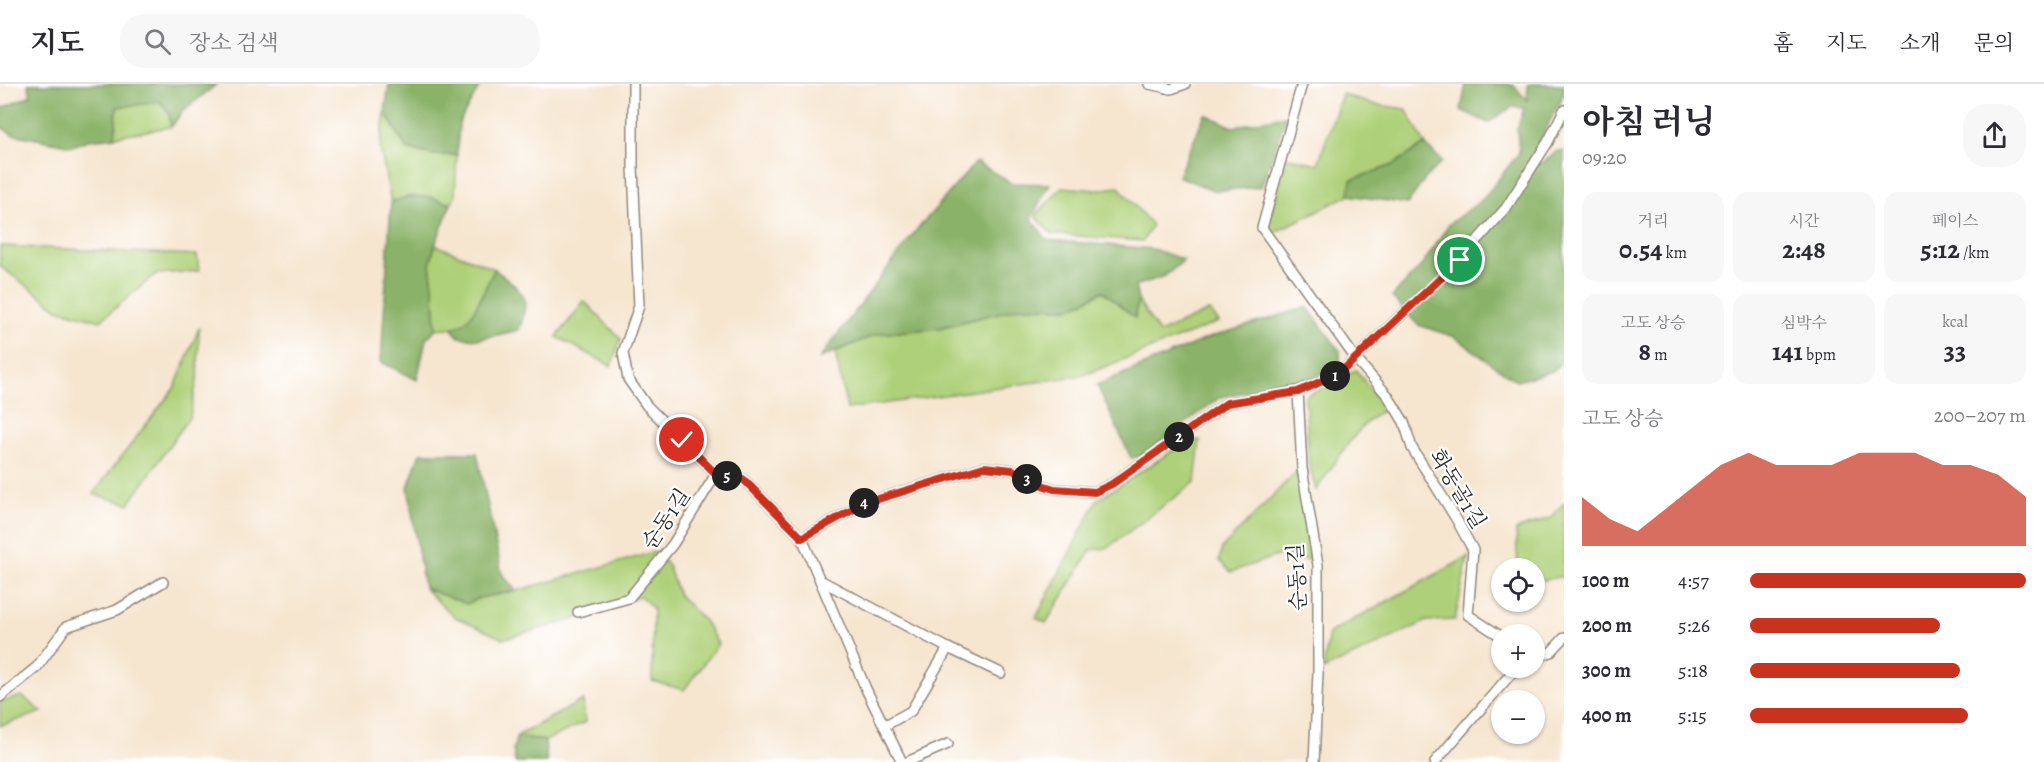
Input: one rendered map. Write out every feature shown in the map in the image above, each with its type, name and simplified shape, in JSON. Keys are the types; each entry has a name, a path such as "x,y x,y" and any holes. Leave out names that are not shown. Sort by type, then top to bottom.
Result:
{"street":[{"path":"633,84 633,166 639,306 624,353 628,379 647,406 716,474"},
{"path":"1149,84 1171,89 1185,84"},
{"path":"1302,84 1262,228 1356,359"},
{"path":"802,538 865,503 984,467 1013,470 1030,481 1054,489 1095,492 1112,484 1227,403 1298,392 1340,373 1460,260 1506,208 1548,142 1564,110"},
{"name":"화동골1길","path":"1356,359 1388,396 1404,422 1412,448 1473,550 1468,615 1491,630"},
{"name":"순동1길","path":"1298,392 1302,468 1318,565 1318,674 1314,762"},
{"name":"순동1길","path":"578,612 630,598 673,544 716,474 743,479 802,538 902,762"},
{"path":"820,580 948,648 1001,673"},
{"path":"0,697 37,667 66,627 117,610 163,582"},
{"path":"1545,654 1551,652 1564,638"},
{"path":"884,726 911,711 948,648"},
{"path":"1435,762 1507,678"},
{"path":"908,762 948,744"}],"green space":[{"path":"28,84 217,84 183,111 171,127 169,114 161,102 117,107 115,137 88,140 72,146 12,134 0,126 0,109 31,95"},
{"path":"389,84 481,84 459,123 457,155 434,155 407,149 385,112"},
{"path":"1466,84 1512,84 1527,100 1528,84 1564,84 1564,93 1531,158 1541,164 1557,151 1564,151 1564,358 1553,371 1517,381 1455,337 1418,325 1392,297 1423,264 1449,224 1483,199 1519,153 1517,129 1524,108 1512,107 1488,123 1461,110"},
{"path":"1342,94 1371,104 1406,109 1425,144 1393,165 1351,180 1349,195 1273,233 1267,228 1287,157 1318,164"},
{"path":"162,102 169,114 171,127 115,136 117,107"},
{"path":"385,112 407,149 434,155 457,155 455,195 451,204 421,198 407,198 391,202 380,148"},
{"path":"1205,114 1233,127 1287,115 1261,187 1215,191 1178,176"},
{"path":"1425,144 1442,161 1425,179 1407,204 1349,195 1351,180 1393,165"},
{"path":"976,162 1011,183 1050,184 1031,218 1047,240 1153,249 1184,260 1165,276 1135,286 1138,300 1135,318 1103,291 1071,308 1022,307 939,328 877,334 820,358 914,233"},
{"path":"1062,187 1096,190 1119,187 1152,225 1143,241 1052,234 1035,216"},
{"path":"407,197 430,197 451,204 430,264 436,329 426,339 417,380 381,362 391,202"},
{"path":"435,245 495,269 470,318 459,327 436,329 430,264"},
{"path":"0,246 197,255 199,271 156,274 100,321 58,309 0,266"},
{"path":"495,269 522,294 525,308 519,330 479,339 459,337 451,328 466,321 478,305"},
{"path":"1103,291 1135,317 1138,300 1159,333 1209,311 1219,322 1084,375 847,409 835,352 877,334 939,328 1022,307 1071,308"},
{"path":"584,301 621,339 611,366 557,337"},
{"path":"1307,307 1340,351 1340,364 1315,377 1221,397 1141,456 1131,458 1097,385 1208,338"},
{"path":"199,328 198,376 190,416 129,504 93,494 175,387"},
{"path":"1356,370 1386,409 1366,423 1356,434 1316,490 1309,465 1305,396"},
{"path":"1200,440 1195,482 1107,548 1091,550 1046,623 1036,618 1097,500 1186,442"},
{"path":"420,453 477,453 502,574 516,591 479,598 467,604 424,588 408,487"},
{"path":"1297,471 1310,560 1279,555 1231,572 1219,561 1222,548"},
{"path":"1564,503 1564,576 1545,580 1545,558 1517,558 1516,530 1550,518"},
{"path":"655,552 668,565 678,594 705,622 718,644 684,690 652,681 653,608 640,596 572,620 503,639 453,616 424,588 467,604 479,598 516,591"},
{"path":"1468,557 1455,620 1427,621 1323,670 1329,633"},
{"path":"22,696 42,712 0,726 0,702"},
{"path":"583,700 585,722 545,741 517,736"},
{"path":"517,736 545,741 547,762 515,762 513,749"}],"route":[{"path":"682,440 716,474 743,479 802,538 865,503 984,467 1013,470 1030,481 1054,489 1095,492 1112,484 1227,403 1298,392 1340,373 1460,260"}]}
